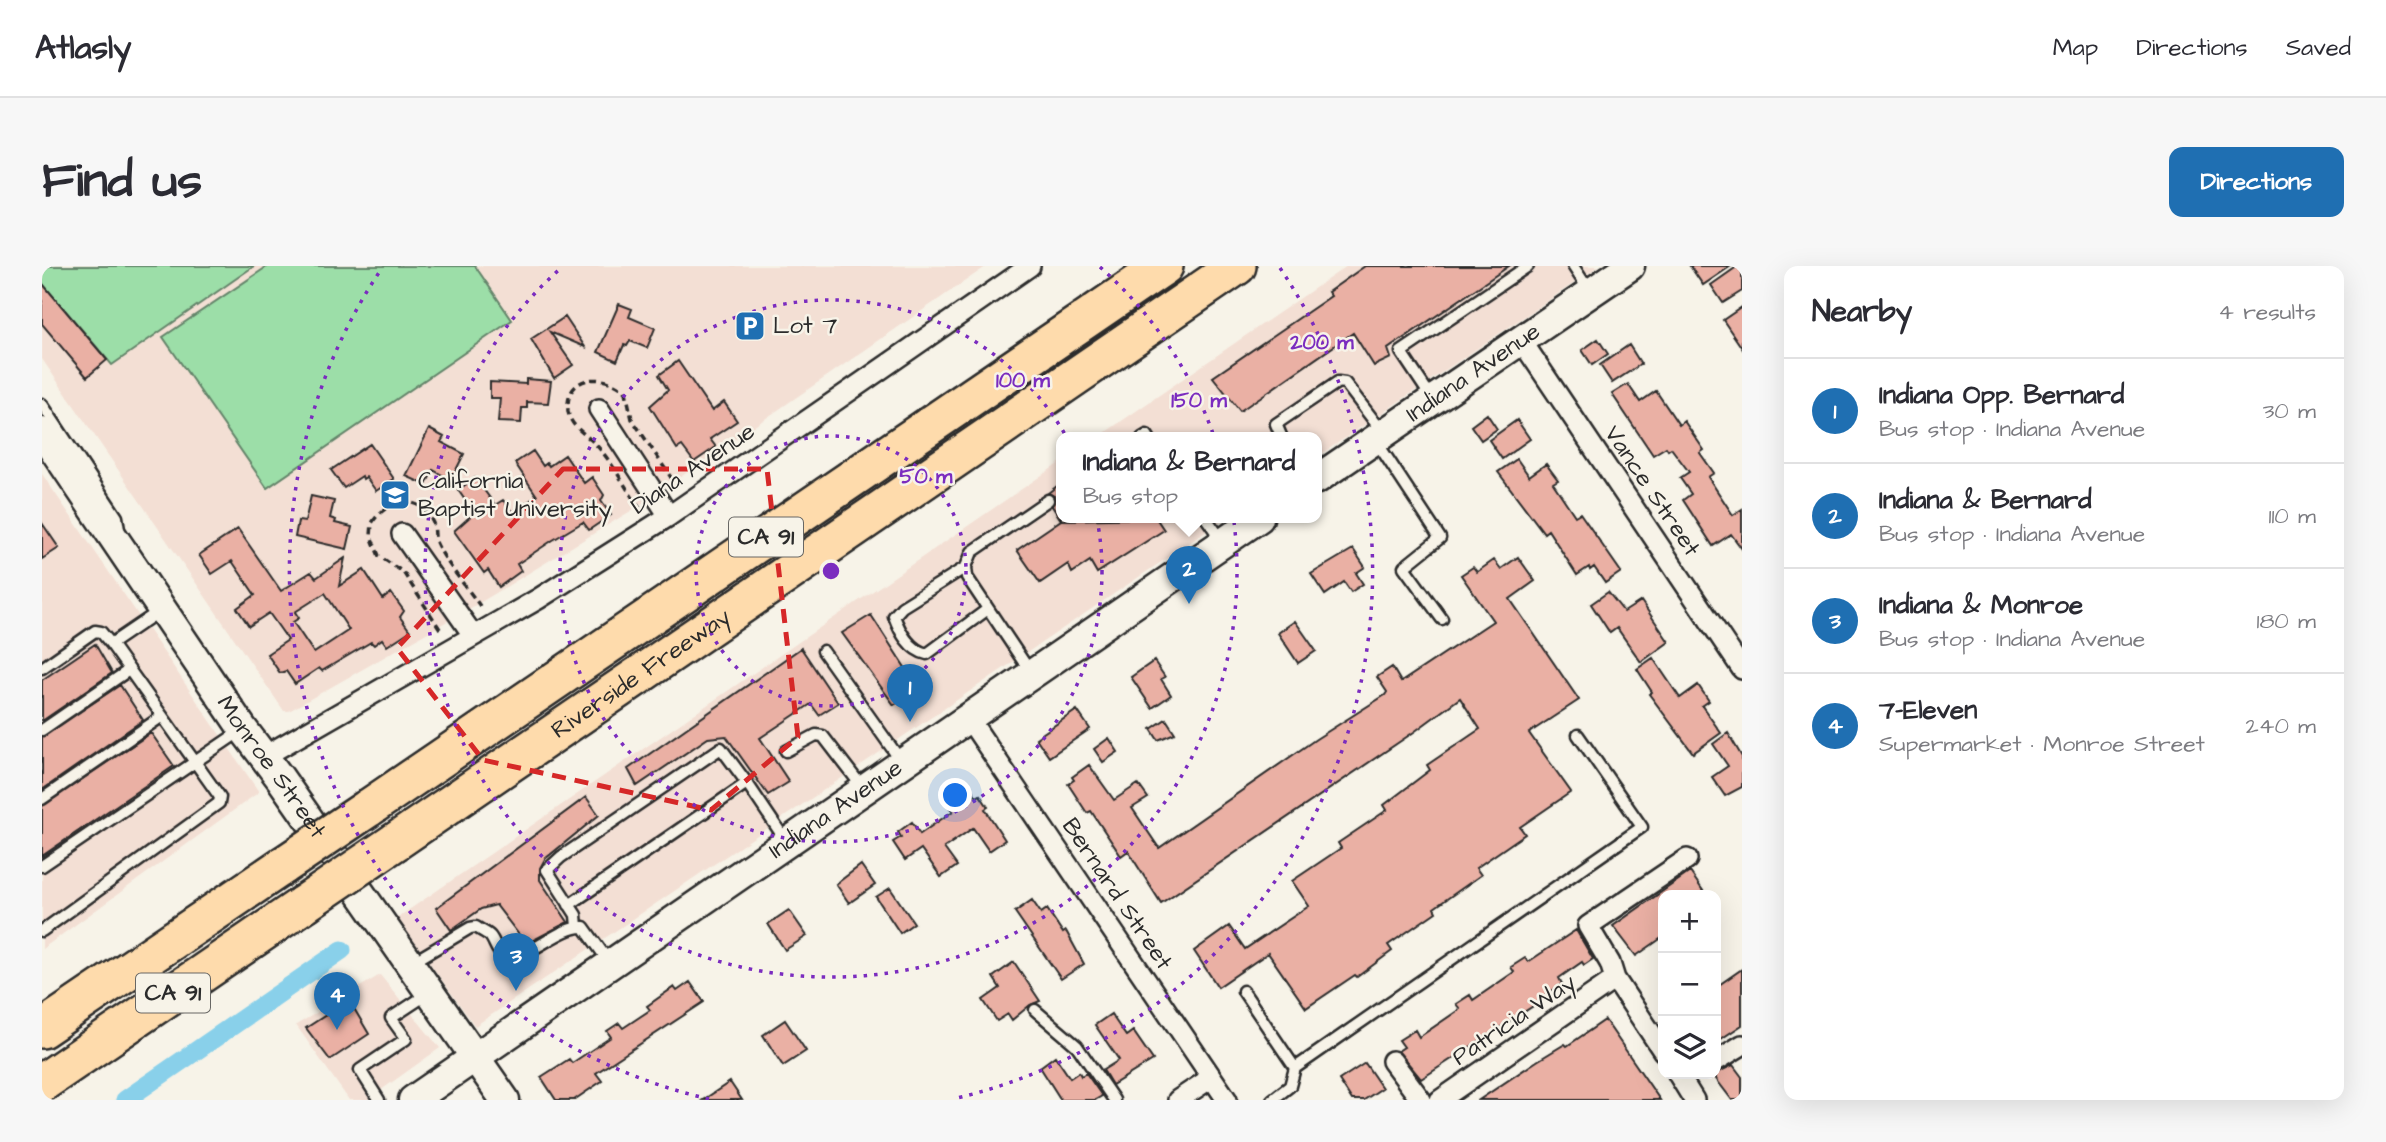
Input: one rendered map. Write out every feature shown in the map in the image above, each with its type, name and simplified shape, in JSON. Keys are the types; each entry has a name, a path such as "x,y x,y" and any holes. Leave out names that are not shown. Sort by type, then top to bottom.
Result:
{"highway":[{"name":"Riverside Freeway","path":"42,1029 1164,266"},
{"name":"Riverside Freeway","path":"42,1083 1237,266"}],"street":[{"name":"Diana Avenue","path":"263,757 538,599 669,516 1030,266"},
{"name":"Indiana Avenue","path":"1322,476 1630,266"},
{"name":"Vance Street","path":"1521,340 1742,669"},
{"path":"598,409 669,516"},
{"name":"Monroe Street","path":"42,432 243,729 505,1100"},
{"name":"Indiana Avenue","path":"413,1100 967,716 1252,523"},
{"path":"402,534 472,635"},
{"name":"Bernard Street","path":"967,716 1227,1100"},
{"path":"1658,1044 1615,979 1610,963 1588,926 1687,859"},
{"name":"Patricia Way","path":"1440,1100 1615,979"},
{"path":"1721,1058 1742,1045"},
{"path":"1392,1061 1421,1100"},
{"path":"1178,1100 1211,1078"},
{"path":"1686,1079 1694,1100"}],"lane":[{"path":"1433,400 1401,352 1528,266"},
{"path":"1573,266 1591,293"},
{"path":"1279,432 1276,424 1338,382 1345,383 1440,538 1404,567 1442,619"},
{"path":"42,404 117,517 121,551"},
{"path":"1031,673 967,577 966,567 972,552 1048,500"},
{"path":"1210,523 1224,542"},
{"path":"966,567 902,607 894,616 900,632 917,652 927,654 988,609"},
{"path":"111,644 161,610"},
{"path":"42,668 95,631 101,632 220,797 219,803 42,932"},
{"path":"823,651 902,762"},
{"path":"42,730 129,670"},
{"path":"42,799 161,717"},
{"path":"42,866 243,729"},
{"path":"786,751 816,734 823,736 863,789"},
{"path":"1272,1100 1290,1086 1295,1068 1642,827 1578,736"},
{"path":"577,927 576,915 547,870 572,849 721,748 786,841"},
{"path":"569,905 747,783"},
{"path":"410,964 476,927 490,936 500,953 505,956 526,953 564,930 584,928 611,964"},
{"path":"1243,991 1295,1068"},
{"path":"379,1100 360,1070 406,1039 391,1018 429,993"},
{"path":"1035,1010 1077,1046 1114,1100"}],"highlighted area":[{"path":"563,469 767,469 798,737 711,810 483,760 397,648"}],"shaded area":[{"name":"California Baptist University","path":"42,266 987,266 634,509 481,602 289,711 284,711 42,359"},
{"path":"1347,266 1599,266 1322,454 1322,432 1106,432"},
{"path":"1056,465 1056,523 1219,523 475,1026 397,918"},
{"path":"42,474 259,792 42,949"},
{"path":"380,975 440,1048 367,1100 349,1100 296,1025"}],"green space":[{"path":"42,266 254,266 112,365 42,283"},
{"path":"268,266 475,266 512,320 267,488 163,337"}],"building":[{"path":"1365,266 1509,266 1388,349 1391,358 1374,366 1353,333 1240,411 1213,377 1331,296 1328,292"},
{"path":"1690,266 1731,266 1703,285"},
{"path":"1742,266 1742,291 1723,303 1711,285"},
{"path":"42,283 107,360 87,377 42,324"},
{"path":"619,304 632,309 629,317 655,328 647,348 630,341 627,346 624,345 617,361 598,352"},
{"path":"1742,307 1742,348 1723,320"},
{"path":"565,317 585,347 550,332 573,365 554,378 531,339"},
{"path":"1598,339 1608,354 1592,365 1582,350"},
{"path":"1629,345 1641,364 1612,383 1600,365"},
{"path":"678,361 712,411 724,402 737,421 710,439 716,447 694,462 682,446 677,449 650,406 668,390 659,375"},
{"path":"526,379 551,381 548,403 527,402 527,408 522,408 521,423 498,422 500,398 490,398 490,382 526,384"},
{"path":"1628,384 1640,402 1656,391 1679,425 1684,421 1704,450 1700,453 1714,473 1708,477 1733,515 1742,509 1742,549 1731,534 1713,546 1683,500 1691,494 1680,478 1689,472 1671,448 1668,450 1666,447 1653,455 1612,394"},
{"path":"1487,414 1497,429 1481,440 1471,426"},
{"path":"1517,420 1530,439 1502,459 1489,440"},
{"path":"429,429 444,437 441,442 464,454 451,480 433,470 426,485 406,476"},
{"path":"370,444 394,479 376,491 366,477 363,479 362,476 344,488 331,470"},
{"path":"533,451 543,466 547,463 549,466 565,455 584,483 592,477 604,495 601,501 611,515 589,530 583,522 553,540 517,564 521,571 499,587 488,570 484,573 454,531 474,513 458,490 475,478 495,505 503,500 512,512 537,496 515,463"},
{"path":"1517,459 1529,476 1546,464 1558,480 1553,483 1575,516 1580,513 1621,572 1605,583 1594,567 1590,570 1589,567 1577,575 1548,530 1544,533 1498,472"},
{"path":"1056,487 1056,512 1052,506 1054,496 1048,493"},
{"path":"311,496 334,501 330,518 336,520 335,523 352,527 347,549 295,537 298,521 305,522"},
{"path":"42,523 59,548 42,559"},
{"path":"1057,523 1159,523 1164,530 1097,573 1090,561 1072,573 1068,564 1040,583 1017,550"},
{"path":"238,529 281,591 311,572 316,578 345,558 339,586 364,570 383,599 391,593 404,611 400,617 410,631 387,646 382,639 374,645 371,642 322,671 319,668 295,684 286,671 280,673 267,654 288,640 269,613 249,626 237,608 255,595 232,561 212,574 199,555","holes":["325,593 349,630 314,653 293,622 299,618 295,612"]},
{"path":"1353,549 1365,567 1356,573 1363,584 1351,592 1344,582 1325,595 1311,574"},
{"path":"1518,557 1535,581 1510,599 1579,700 1529,733 1571,792 1520,827 1525,834 1476,868 1481,875 1434,908 1436,912 1388,945 1392,951 1357,977 1355,975 1306,1008 1268,953 1218,987 1194,951 1229,926 1245,949 1309,906 1292,881 1341,848 1338,843 1387,810 1384,805 1430,770 1427,765 1480,729 1460,698 1161,903 1128,851 1121,856 1091,811 1087,813 1068,784 1074,780 1072,777 1089,765 1114,800 1138,784 1148,798 1132,808 1159,848 1316,739 1385,695 1387,692 1377,677 1392,667 1401,682 1493,621 1461,575 1473,567 1477,572 1494,560 1501,569"},
{"path":"1608,592 1624,612 1641,601 1669,642 1641,662 1617,628 1610,633 1591,604"},
{"path":"871,615 919,689 894,705 842,633"},
{"path":"1295,621 1316,651 1298,663 1278,633"},
{"path":"95,644 112,673 42,721 42,680"},
{"path":"801,648 838,703 819,715 811,704 760,738 789,782 768,795 726,736 708,738 637,786 628,769"},
{"path":"1653,658 1680,698 1698,685 1709,701 1702,706 1721,733 1693,753 1649,694 1652,692 1637,669"},
{"path":"1154,661 1165,677 1161,679 1171,695 1152,708 1131,677"},
{"path":"120,685 143,720 42,790 42,737"},
{"path":"1077,710 1090,729 1049,757 1036,738"},
{"path":"1166,719 1175,733 1158,740 1151,729"},
{"path":"151,733 174,766 42,856 42,806"},
{"path":"1728,733 1742,757 1742,787 1725,796 1712,777 1728,766 1713,744"},
{"path":"1109,738 1118,752 1103,762 1094,749"},
{"path":"970,787 988,807 985,809 1005,840 989,851 973,828 944,848 957,866 941,877 921,849 905,860 893,842 901,837 898,832 912,822 920,834 953,811 947,803"},
{"path":"586,797 599,815 545,859 540,868 540,880 568,922 526,944 496,905 481,909 451,930 436,908"},
{"path":"861,865 875,885 849,903 836,884"},
{"path":"1690,872 1703,890 1664,890"},
{"path":"890,888 914,923 900,933 876,897"},
{"path":"1658,894 1658,941 1636,956 1613,926"},
{"path":"1032,900 1041,913 1047,909 1063,933 1066,931 1084,964 1061,979 1015,912"},
{"path":"789,910 807,936 785,950 768,924"},
{"path":"1576,930 1593,959 1584,965 1582,962 1559,978 1562,984 1540,999 1541,1001 1421,1079 1398,1051 1404,1047 1399,1040 1415,1030 1419,1037 1460,1009 1456,1004 1470,995 1473,1000 1514,972 1511,967 1525,958 1528,962"},
{"path":"1014,962 1040,1001 1030,1005 1012,1020 1008,1014 997,1021 983,1000 1000,988 993,977"},
{"path":"1742,969 1742,1025 1721,1039 1721,1016 1721,984"},
{"path":"690,982 704,1002 596,1073 602,1081 574,1100 556,1100 541,1077 569,1059 572,1063 611,1037 607,1031 619,1023 623,1028 650,1010 647,1006 674,987 677,991"},
{"path":"349,1000 369,1034 330,1060 306,1028"},
{"path":"1111,1014 1126,1036 1133,1031 1153,1060 1112,1085 1103,1070 1119,1060 1095,1025"},
{"path":"785,1020 806,1051 783,1066 763,1035"},
{"path":"1605,1020 1660,1100 1479,1100 1537,1061 1565,1044 1567,1046"},
{"path":"1055,1056 1070,1078 1079,1072 1081,1076 1086,1073 1102,1096 1095,1100 1061,1100 1040,1067"},
{"path":"1365,1063 1382,1088 1364,1100 1352,1100 1339,1080"},
{"path":"1733,1065 1742,1077 1742,1100 1732,1100 1716,1079 1721,1079 1721,1071"},
{"path":"730,1082 742,1100 703,1100"}],"waterway":[{"path":"125,1100 342,950"}],"place":[{"name":"Lot 7","path":"750,326"},
{"name":"California Baptist University","path":"395,495"},
{"name":"Indiana & Bernard","path":"1189,604"},
{"name":"Indiana Opp. Bernard","path":"910,722"},
{"name":"Indiana & Monroe","path":"516,991"},
{"name":"7-Eleven","path":"337,1030"}]}
